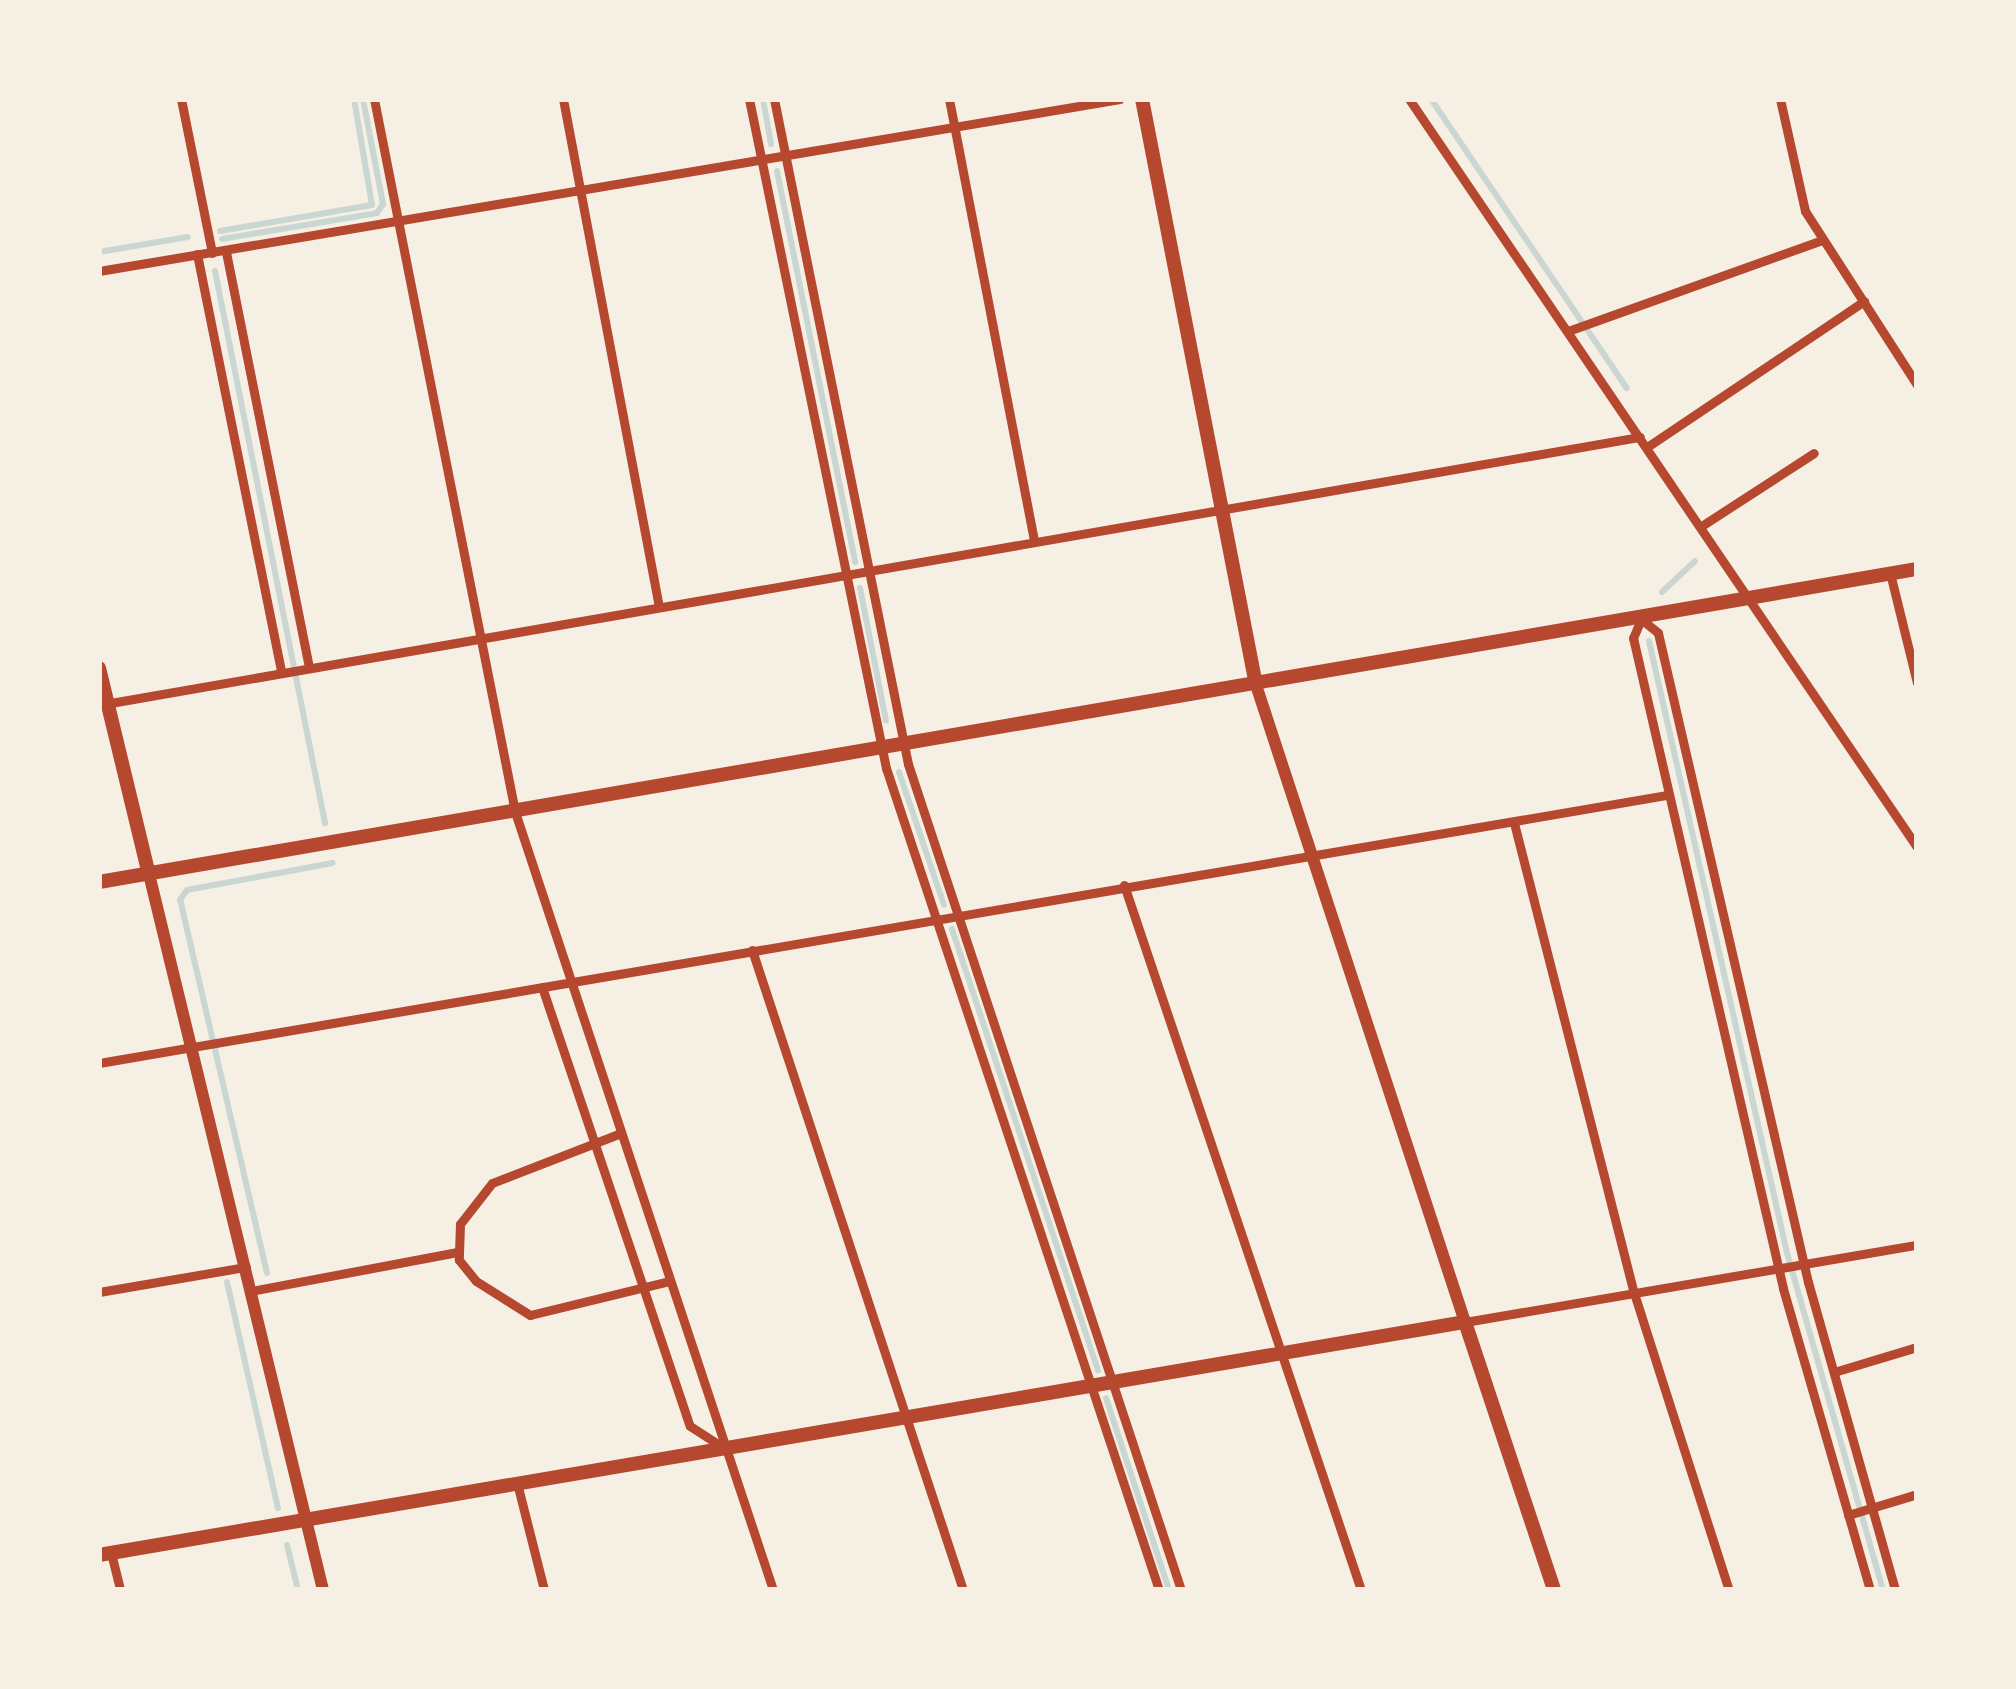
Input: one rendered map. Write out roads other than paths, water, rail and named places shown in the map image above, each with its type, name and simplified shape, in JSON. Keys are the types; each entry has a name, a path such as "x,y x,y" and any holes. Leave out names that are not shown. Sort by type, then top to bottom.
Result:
{"main road":[{"path":"1142,99 1256,685"},
{"path":"99,883 1917,568"},
{"path":"99,668 103,704 149,874"},
{"path":"105,1554 1465,1322 1554,1590"}],"street":[{"path":"181,99 212,253"},
{"path":"374,99 514,812 772,1590"},
{"path":"563,99 658,607"},
{"path":"748,99 882,748 1160,1590"},
{"path":"774,99 903,745 1180,1590"},
{"path":"949,99 1034,542"},
{"path":"99,271 1120,99"},
{"path":"1409,99 1650,445 1917,847"},
{"path":"1780,99 1805,211 1917,385"},
{"path":"1568,331 1822,240"},
{"path":"226,252 296,669"},
{"path":"197,254 296,669"},
{"path":"1650,445 1864,301"},
{"path":"103,704 1640,436"},
{"path":"1703,524 1814,453"},
{"path":"1890,573 1917,682"},
{"path":"1870,1590 1860,1511 1834,1372 1791,1267 1658,633 1641,619 1633,638 1667,795 1791,1267 1860,1511 1895,1590"},
{"path":"1256,685 1465,1322 1917,1245"},
{"path":"99,1063 1667,795"},
{"path":"1514,823 1634,1293 1729,1590"},
{"path":"149,874 323,1590"},
{"path":"1124,885 1361,1590"},
{"path":"752,950 963,1590"},
{"path":"542,987 691,1426 724,1448"},
{"path":"621,1133 492,1183 460,1225 457,1252 476,1282 518,1313 669,1281"},
{"path":"251,1291 457,1252"},
{"path":"99,1292 246,1268"},
{"path":"1834,1372 1917,1347"},
{"path":"517,1483 544,1590"},
{"path":"1860,1511 1917,1494"},
{"path":"105,1554 121,1590"}],"waterway":[{"path":"220,231 372,205 354,99"},
{"path":"222,239 377,213 383,204 363,99"},
{"path":"763,99 771,144"},
{"path":"1431,99 1627,388"},
{"path":"777,171 855,562"},
{"path":"99,252 188,237"},
{"path":"215,271 325,823"},
{"path":"1662,592 1695,561"},
{"path":"860,588 886,720"},
{"path":"1649,641 1787,1253 1883,1590"},
{"path":"899,772 944,905"},
{"path":"267,1273 180,900 187,890 333,863"},
{"path":"952,929 1098,1371"},
{"path":"227,1282 278,1508"},
{"path":"1106,1398 1169,1590"},
{"path":"287,1545 298,1590"}]}
